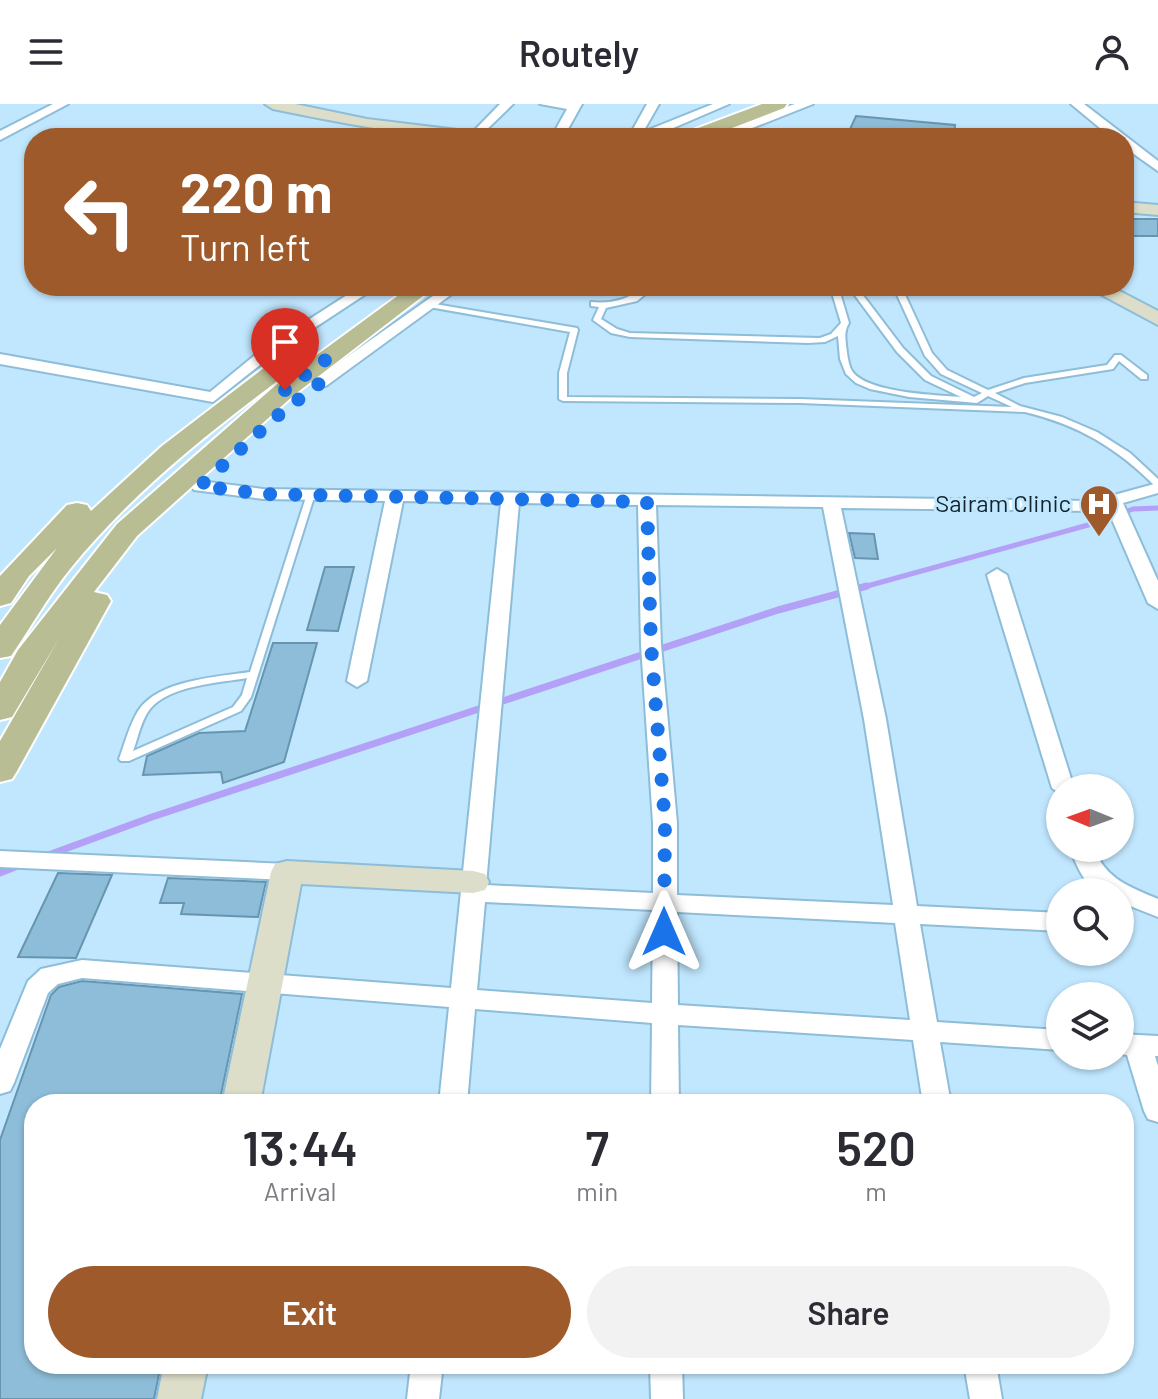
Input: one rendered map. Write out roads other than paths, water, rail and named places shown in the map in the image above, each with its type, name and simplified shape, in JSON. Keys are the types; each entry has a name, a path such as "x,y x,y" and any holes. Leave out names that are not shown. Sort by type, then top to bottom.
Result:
{"main road":[{"path":"692,128 752,104"},
{"path":"715,128 778,104"},
{"path":"0,649 59,564 102,516 177,446 378,296"},
{"path":"0,771 91,606 170,514 322,372 427,296"},
{"path":"0,597 19,570 66,520 158,439 213,397 275,371"},
{"path":"0,710 34,650 127,530 285,390 322,372"}],"street":[{"path":"0,136 62,104"},
{"path":"273,104 401,128"},
{"path":"485,128 507,104"},
{"path":"546,104 575,105 562,128"},
{"path":"642,128 653,104"},
{"path":"662,128 723,104"},
{"path":"739,128 807,104"},
{"path":"1077,104 1107,128"},
{"path":"1134,149 1158,168"},
{"path":"1134,165 1158,168"},
{"path":"1134,208 1158,210"},
{"path":"0,360 213,397 265,354 355,296"},
{"path":"1114,296 1158,319"},
{"path":"200,486 263,494 647,502 1092,506 1114,502 1125,494 1158,486"},
{"path":"357,681 395,495"},
{"path":"454,1094 511,497"},
{"path":"647,502 651,645 665,823 665,1094"},
{"path":"1114,502 1158,603"},
{"path":"831,504 875,719 935,1094"},
{"path":"997,575 1059,774"},
{"path":"0,859 287,872 665,905 1046,922"},
{"path":"1087,862 1098,878"},
{"path":"243,1094 287,872"},
{"path":"1134,899 1158,908"},
{"path":"0,1083 37,988 50,976 82,969 664,1014 1046,1039"},
{"path":"1139,1045 1158,1111"},
{"path":"179,1399 184,1374"},
{"path":"423,1399 426,1374"},
{"path":"666,1374 667,1399"},
{"path":"982,1374 986,1399"}],"lane":[{"path":"427,296 574,330 563,373 563,399 800,401 1024,410"},
{"path":"638,296 598,305 597,320 603,325 639,336 830,339 841,331 845,323 837,296"},
{"path":"860,296 900,350 928,378 974,400"},
{"path":"902,296 928,354 944,372 1024,410"},
{"path":"841,331 847,368 857,380 877,388 974,400 1024,410 1087,428 1135,459 1158,486"},
{"path":"974,400 1035,377 1110,367 1118,357 1144,377"},
{"path":"254,674 189,686 155,699 145,708 125,759 237,709 247,695 254,674 311,494"}],"waterway":[{"path":"860,588 1099,522 1133,509 1158,508"},
{"path":"43,857 152,817 778,610 867,586"},
{"path":"0,873 20,865"}],"place":[{"name":"Sairam Clinic","path":"1099,538"}]}
